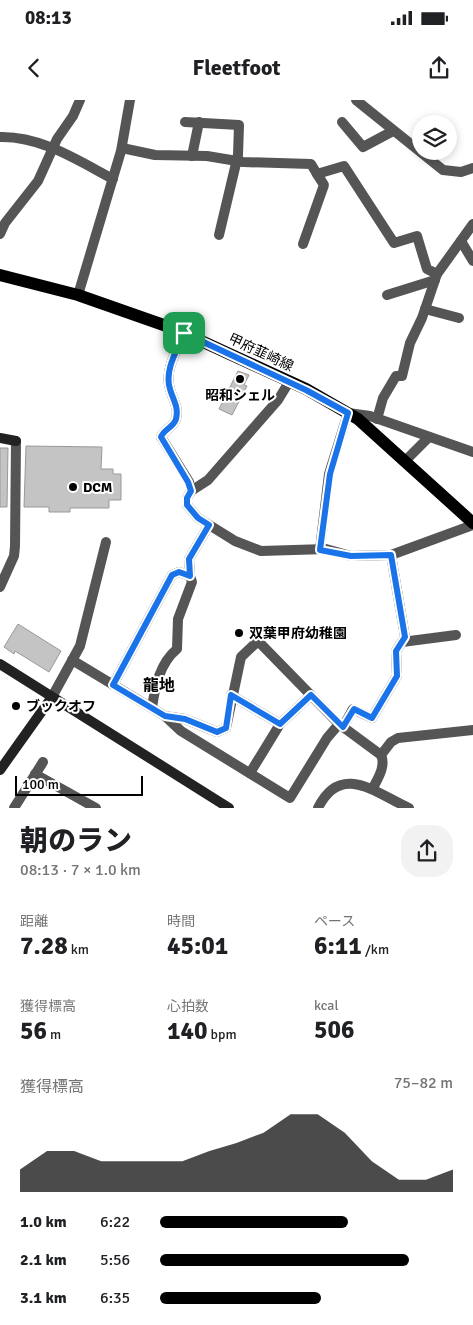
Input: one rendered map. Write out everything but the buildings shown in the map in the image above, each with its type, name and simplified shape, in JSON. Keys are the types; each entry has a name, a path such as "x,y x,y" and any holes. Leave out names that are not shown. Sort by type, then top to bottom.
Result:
{"main road":[{"name":"甲府韮崎線","path":"0,275 78,295 184,333 289,382 348,413 365,424 473,524"}],"street":[{"path":"0,234 6,223 38,181 80,100"},
{"path":"78,295 122,148 130,100"},
{"path":"356,100 443,170 461,172 473,168"},
{"path":"185,122 240,125 236,161 220,235"},
{"path":"192,156 199,122"},
{"path":"342,122 363,148 393,131"},
{"path":"0,137 14,137 54,148 113,179"},
{"path":"122,148 155,155 311,164 324,185 303,244"},
{"path":"317,174 344,166 394,243 417,236 427,269 436,277"},
{"path":"377,419 383,398 396,376 402,376 410,343 436,277 473,224"},
{"path":"461,241 473,261"},
{"path":"387,295 436,277"},
{"path":"425,309 459,318"},
{"path":"184,333 172,361 169,381 170,390 177,404 176,419 161,437 188,482 191,491"},
{"path":"289,382 278,400 208,480 191,491 187,498 187,505 198,518 234,540 262,551 320,550 351,556 391,555 473,524"},
{"path":"320,550 330,474 348,413 377,419 473,452"},
{"path":"405,461 429,437"},
{"path":"0,438 16,441 14,556 0,587"},
{"path":"152,708 155,691 166,658 177,648 178,619 192,582 189,559 209,525"},
{"path":"0,770 52,697 80,646 106,542"},
{"path":"72,660 165,716 181,731 290,798 327,738 354,709 372,718 397,676 396,651 405,637 391,555"},
{"path":"113,685 172,575 179,572 190,576"},
{"path":"402,642 456,636"},
{"path":"165,716 185,719 217,732 226,728 231,695 241,657 258,641 341,725 381,755 383,760 381,771 373,788"},
{"path":"0,664 229,808"},
{"path":"231,695 280,724"},
{"path":"250,773 280,724 311,695"},
{"path":"381,755 391,742 398,738 473,730"},
{"path":"14,808 43,762"},
{"path":"35,774 84,805 96,808"},
{"path":"318,808 328,792 336,787 360,783 410,808"}],"place":[{"name":"昭和シェル","path":"240,379"},
{"name":"DCM","path":"73,487"},
{"name":"双葉甲府幼稚園","path":"239,633"},
{"name":"ブックオフ","path":"16,706"}],"district":[{"name":"龍地","path":"159,685"}],"route":[{"path":"184,333 306,390 348,413 330,474 320,550 326,549 351,556 366,554 391,555 405,637 396,651 397,676 372,718 354,709 343,727 311,695 280,724 231,695 226,728 217,732 185,719 165,716 113,685 172,575 179,572 190,576 189,559 209,525 198,518 187,505 187,498 191,491 188,482 161,437 162,433 176,419 177,404 170,390 169,381 172,361 184,333"}]}
